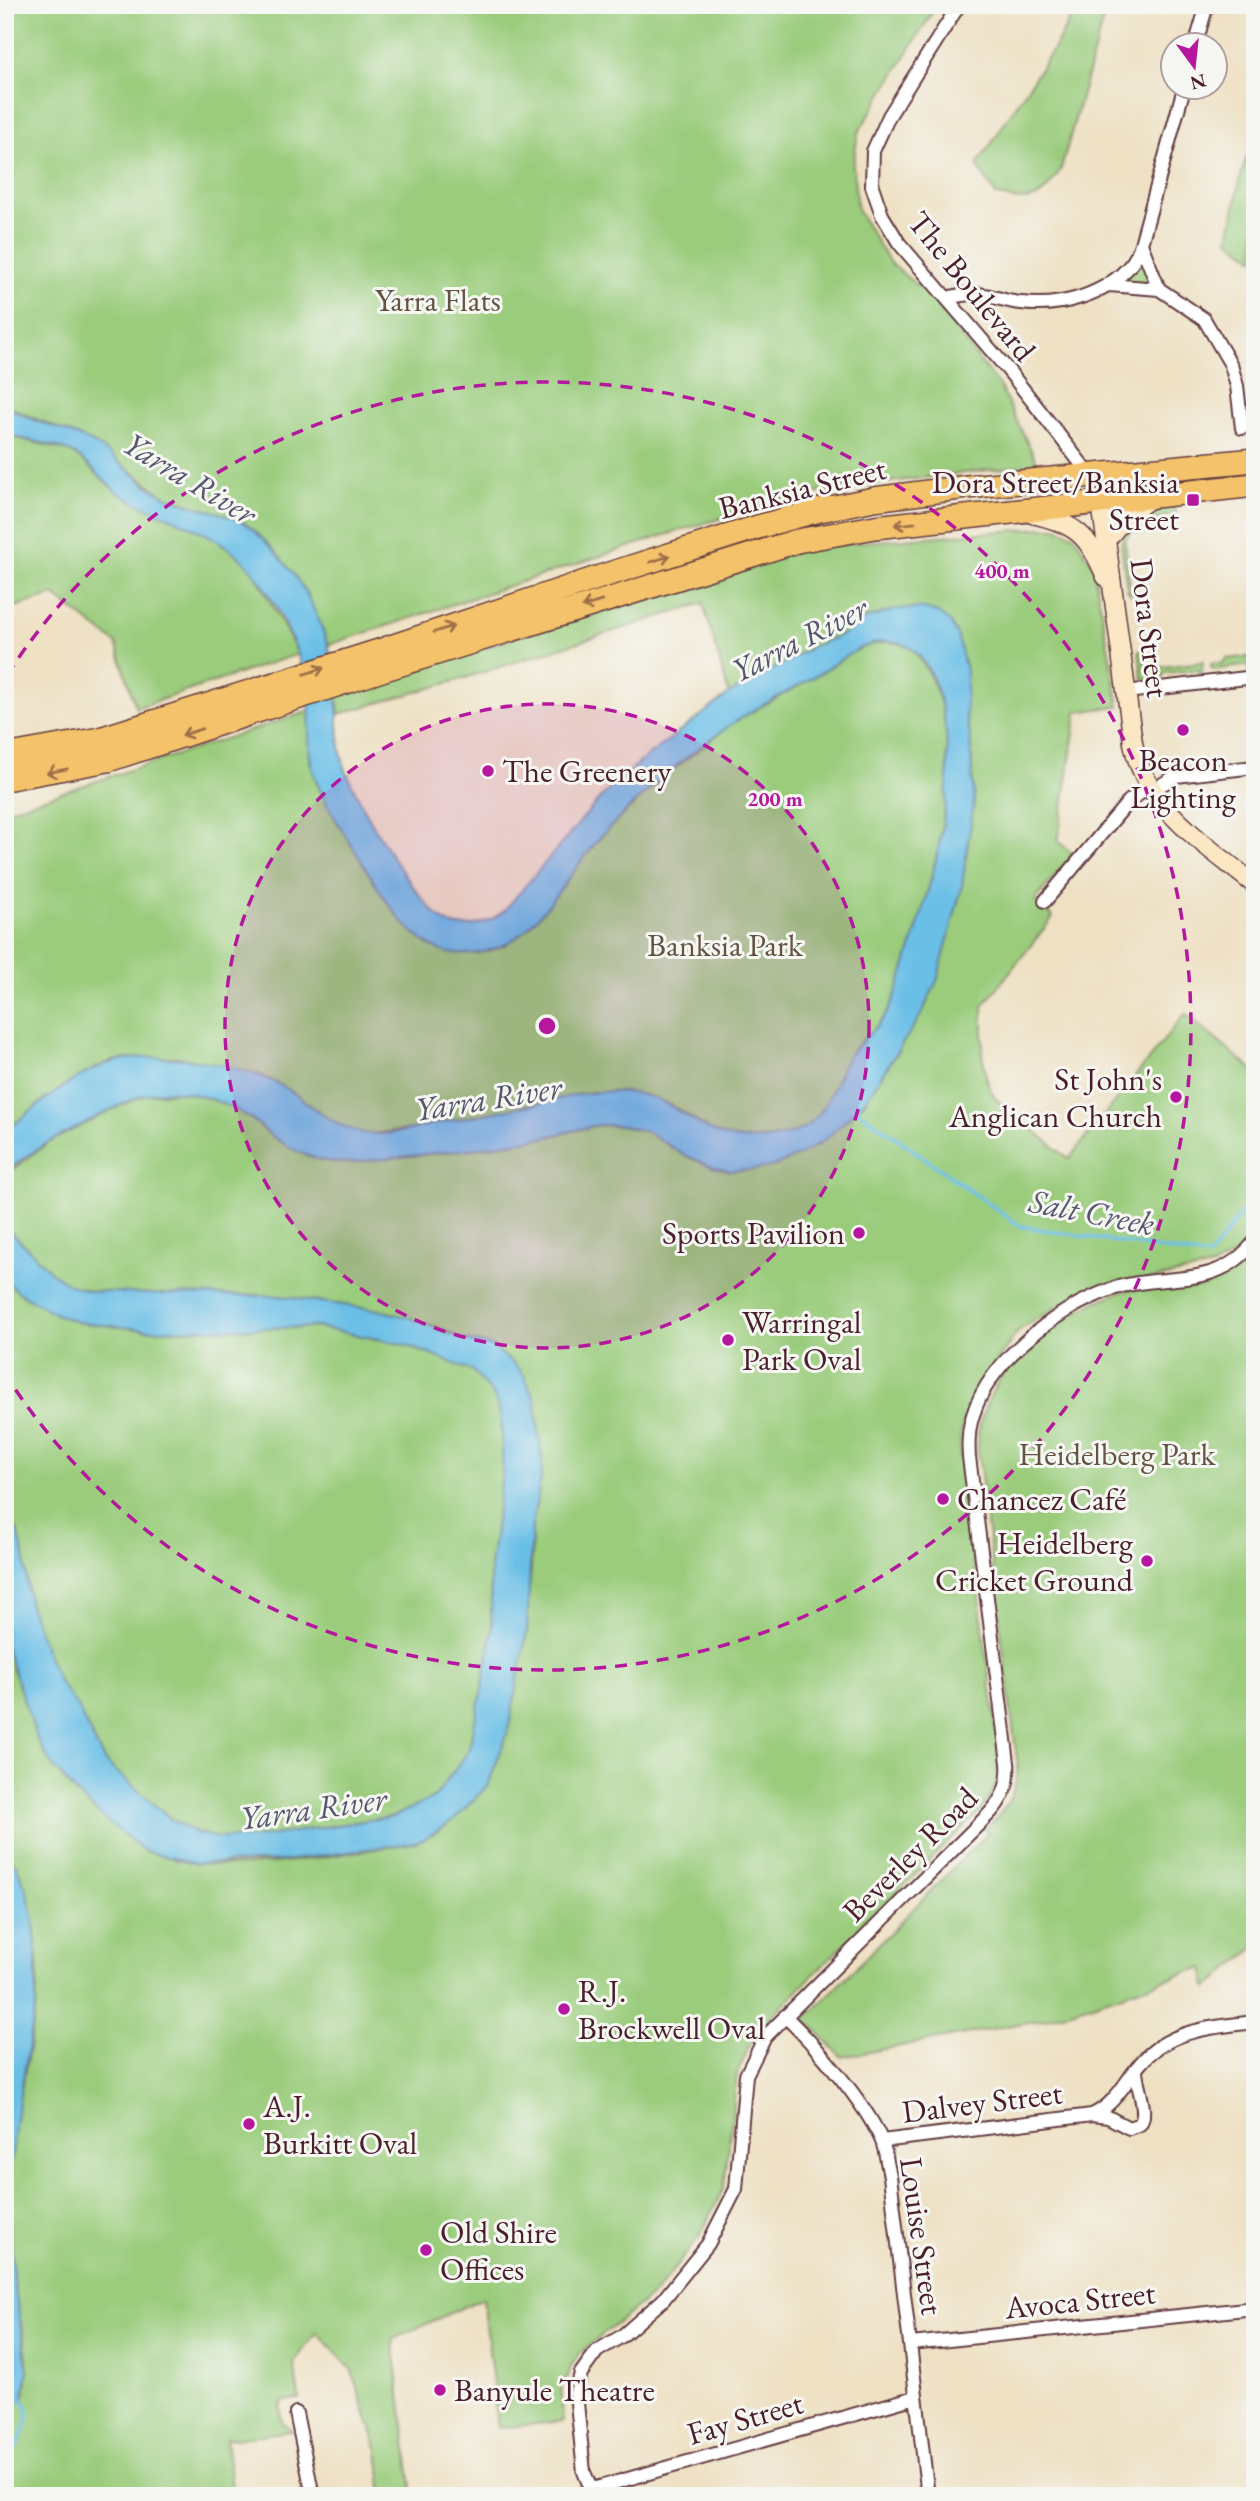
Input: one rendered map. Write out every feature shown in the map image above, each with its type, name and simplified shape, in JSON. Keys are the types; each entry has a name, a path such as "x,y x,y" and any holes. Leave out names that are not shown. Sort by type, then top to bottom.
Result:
{"highway":[{"name":"Banksia Street","path":"382,660 606,575 813,512 874,499 932,491 1255,460"},
{"name":"Dora Street","path":"1090,475 1101,502"},
{"name":"Banksia Street","path":"382,660 797,541 856,530 1255,485"},
{"path":"5,779 382,660"},
{"path":"5,756 104,749"}],"main road":[{"path":"1107,539 1126,516 1154,496"},
{"name":"Dora Street","path":"1101,502 1134,751 1150,789 1170,814 1255,885"},
{"path":"1021,511 1060,521 1080,533 1098,558 1115,597"}],"street":[{"name":"The Boulevard","path":"959,5 888,116 873,151 872,186 882,215 899,243 1008,370 1090,475"},
{"path":"1199,32 1207,5"},
{"path":"947,298 982,294 1017,303 1055,303 1076,299 1109,285 1133,262 1141,244 1180,102"},
{"path":"1141,244 1159,289"},
{"path":"1109,285 1159,289 1204,319 1231,365 1237,386 1242,428"},
{"path":"963,317 967,303 982,294"},
{"path":"1126,692 1255,677"},
{"path":"1045,901 1129,801 1176,776 1255,766"},
{"name":"Beverley Road","path":"588,2493 577,2401 579,2377 586,2363 597,2351 622,2336 663,2300 708,2244 736,2189 746,2075 765,2036 990,1813 1002,1797 1007,1784 1008,1763 969,1457 970,1423 981,1396 993,1377 1029,1338 1074,1305 1123,1286 1202,1276 1226,1267 1240,1258 1255,1241"},
{"name":"Louise Street","path":"785,2016 835,2073 882,2141 890,2176 928,2496"},
{"name":"Dalvey Street","path":"1089,2116 1114,2101 1136,2070 1157,2048 1181,2034 1203,2028 1255,2022"},
{"name":"Dalvey Street","path":"882,2141 1089,2116 1108,2117 1129,2128 1140,2124 1144,2112 1136,2070"},
{"name":"Avoca Street","path":"911,2344 1255,2308"},
{"name":"Fay Street","path":"588,2493 916,2397"},
{"path":"296,2413 313,2496"}],"green space":[{"name":"Yarra Flats","path":"5,5 937,5 858,133 853,166 857,209 890,263 930,296 1000,387 1038,464 847,487 783,500 665,535 328,645 307,594 255,531 163,495 98,446 5,405"},
{"path":"1078,5 1107,5 1061,169 1047,188 1034,198 1019,200 996,195 977,165 1056,45"},
{"path":"1255,135 1255,259 1229,239 1241,174"},
{"path":"1141,250 1155,286 1115,284"},
{"path":"5,435 69,451 118,493 206,533 231,550 248,564 260,582 298,654 136,708 116,643 54,595 5,610"},
{"path":"1174,506 1176,513 1157,520 1143,534 1134,531 1154,508"},
{"path":"1127,520 1135,526 1125,540 1131,594 1127,590 1121,544"},
{"path":"1056,528 1074,535 1093,566 1119,706 1077,712 1058,841 1073,854 1035,900 1053,917 983,1006 986,1077 995,1098 1069,1159 1185,1014 1255,1072 1255,1233 1239,1252 1212,1267 1093,1291 1057,1307 1019,1330 980,1385 967,1411 961,1429 960,1453 999,1751 998,1776 991,1796 981,1810 756,2031 737,2074 724,2188 700,2236 654,2294 581,2352 571,2366 568,2377 561,2382 563,2421 498,2428 483,2298 393,2339 413,2496 383,2496 378,2451 351,2369 317,2332 294,2362 299,2399 284,2401 280,2407 282,2423 292,2431 226,2439 233,2496 96,2496 91,2492 89,2496 5,2496 5,2406 23,2398 27,2374 9,2239 9,2164 35,2009 38,1971 35,1932 26,1894 5,1851 5,1644 38,1741 175,1860 202,1864 262,1864 324,1857 424,1839 455,1819 488,1785 508,1731 519,1669 531,1571 532,1524 542,1461 535,1400 492,1346 462,1339 441,1328 378,1310 279,1296 90,1291 70,1285 52,1273 5,1226 5,1175 51,1141 115,1108 148,1094 181,1092 228,1105 290,1148 412,1156 547,1137 597,1125 623,1126 648,1132 682,1154 817,1146 864,1102 899,1050 974,801 966,717 966,670 899,609 867,618 846,633 814,646 729,694 703,603 455,681 339,714 337,696 614,605 801,550 852,543"},
{"name":"Banksia Park","path":"888,642 904,645 919,656 941,705 947,738 948,772 939,843 923,910 893,1002 879,1024 849,1055 821,1112 805,1128 774,1138 731,1138 712,1131 666,1103 630,1094 593,1092 413,1129 368,1134 349,1130 330,1121 290,1091 261,1075 179,1057 111,1061 44,1100 5,1132 5,811 310,711 310,762 325,799 347,837 476,953 507,944 605,832 659,781 734,722 823,672 852,652"},
{"path":"1144,649 1146,669 1203,662 1201,678 1196,678 1200,672 1197,670 1165,673 1157,683 1142,678 1139,650"},
{"path":"1225,659 1251,659 1251,672 1250,665 1214,670 1211,667 1211,664 1224,663"},
{"name":"Heidelberg Park","path":"1255,1258 1255,1947 1207,1988 1203,1967 1050,2018 842,2057 805,2019 988,1833 985,1829 998,1816 1015,1785 1018,1767 977,1444 981,1420 990,1397 1002,1376 1035,1339 1076,1311 1129,1290 1186,1289 1210,1284"},
{"path":"5,1280 20,1293 56,1314 77,1322 149,1330 317,1327 403,1344 473,1371 495,1397 501,1418 503,1468 490,1568 492,1631 468,1752 435,1797 395,1816 255,1838 218,1838 196,1833 172,1820 104,1761 77,1706 59,1682 47,1654 29,1604 24,1556 18,1532 5,1513"}],"water":[{"path":"5,405 27,417 98,446 148,486 166,496 237,519 246,524 276,553 303,588 326,638 336,682 338,732 343,761 359,799 405,876 437,915 457,926 478,924 504,911 602,796 642,760 729,694 814,646 846,633 867,618 899,609 921,608 938,613 950,622 957,635 966,670 966,717 974,801 962,886 937,981 921,1015 864,1102 825,1140 800,1155 775,1166 730,1171 715,1168 682,1154 648,1132 623,1126 597,1125 547,1137 471,1149 348,1163 336,1162 316,1159 287,1146 237,1110 212,1099 185,1093 158,1092 113,1108 62,1135 5,1174 5,1132 16,1123 53,1094 93,1069 126,1059 149,1057 200,1061 250,1073 289,1090 337,1124 372,1134 397,1132 578,1095 605,1092 651,1097 710,1130 729,1137 749,1140 769,1138 801,1129 819,1114 849,1055 878,1025 895,996 936,860 948,769 947,739 940,700 923,661 909,647 900,643 865,646 742,717 667,774 608,829 545,909 522,933 501,946 476,953 454,954 440,950 426,943 402,922 378,889 327,804 311,763 309,704 302,669 280,615 251,569 223,544 122,495 85,461 71,452 5,435"},
{"path":"5,1226 52,1273 70,1285 90,1291 279,1296 378,1310 411,1318 462,1339 492,1346 525,1377 535,1400 542,1461 532,1524 527,1632 508,1731 488,1785 455,1819 424,1839 411,1843 284,1861 196,1864 145,1851 76,1793 52,1765 38,1741 5,1644 5,1513 18,1532 24,1555 29,1604 59,1682 77,1706 104,1761 172,1820 196,1833 218,1838 255,1838 395,1816 435,1797 468,1752 482,1691 492,1631 490,1568 503,1468 501,1418 495,1397 473,1371 403,1344 317,1327 149,1330 77,1322 56,1314 20,1293 5,1280"},
{"path":"5,1851 16,1865 33,1915 36,2004 16,2119 7,2204 15,2290 28,2371 23,2398 5,2406"}],"waterway":[{"name":"Salt Creek","path":"853,1107 1020,1226 1209,1257 1255,1194"},
{"path":"5,2461 17,2445 27,2422 28,2410 19,2396"}],"place":[{"name":"Dora Street/Banksia Street","path":"1193,500"},
{"name":"Beacon Lighting","path":"1183,730"},
{"name":"The Greenery","path":"488,771"},
{"name":"St John's Anglican Church","path":"1176,1097"},
{"name":"Sports Pavilion","path":"859,1233"},
{"name":"Warringal Park Oval","path":"728,1340"},
{"name":"Chancez Café","path":"943,1499"},
{"name":"Heidelberg Cricket Ground","path":"1147,1561"},
{"name":"R.J. Brockwell Oval","path":"564,2009"},
{"name":"A.J. Burkitt Oval","path":"249,2124"},
{"name":"Old Shire Offices","path":"426,2250"},
{"name":"Banyule Theatre","path":"440,2390"}],"water label":[{"name":"Yarra River","path":"190,478"},
{"name":"Yarra River","path":"799,639"},
{"name":"Yarra River","path":"488,1098"},
{"name":"Yarra River","path":"313,1808"}]}
